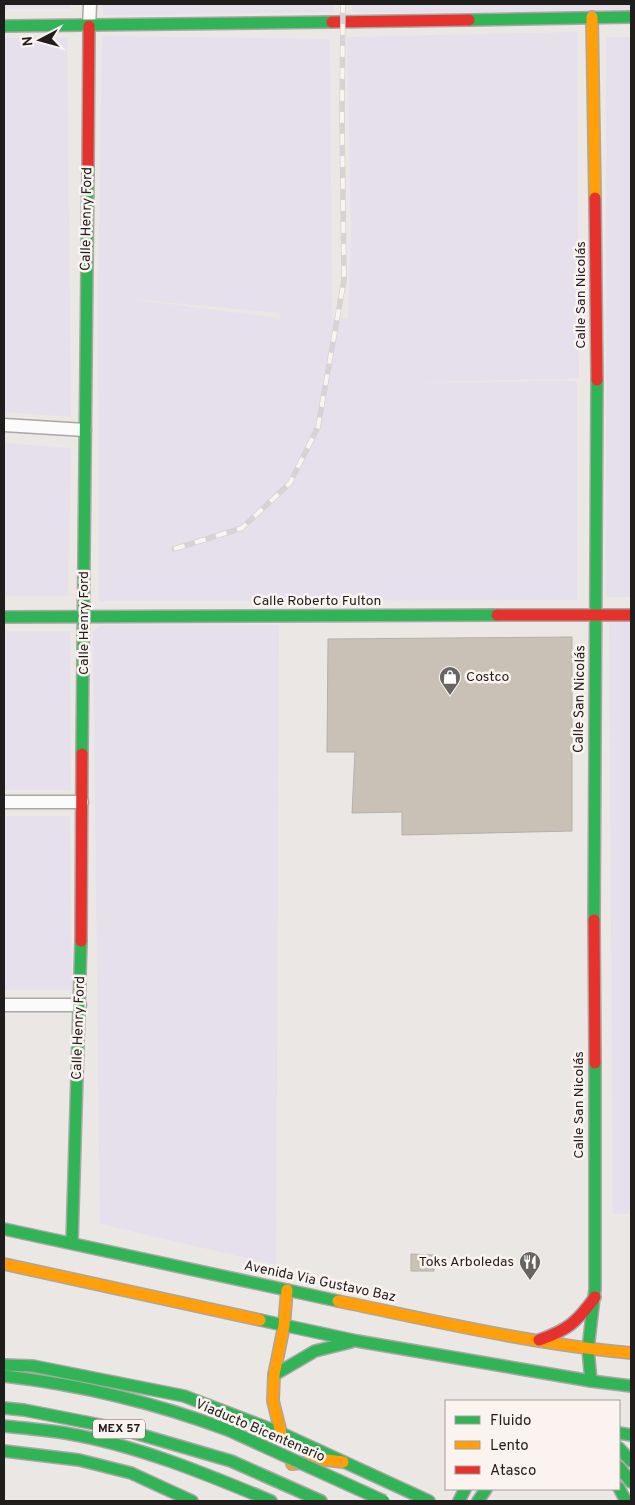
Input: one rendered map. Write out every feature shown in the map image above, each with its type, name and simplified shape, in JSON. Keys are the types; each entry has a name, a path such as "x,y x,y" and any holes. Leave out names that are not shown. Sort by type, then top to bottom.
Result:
{"main road":[{"name":"Calle San Nicolás","path":"591,1381 588,1349 595,1297 594,771 597,334 592,17"},
{"path":"4,26 631,17"},
{"name":"Calle Henry Ford","path":"72,1243 80,1006 90,26"},
{"name":"Calle Roberto Fulton","path":"4,617 631,615"},
{"name":"Avenida Via Gustavo Baz","path":"4,1229 442,1323 588,1349 631,1352"},
{"path":"4,1264 357,1341 591,1381 631,1386"},
{"path":"281,1433 273,1401 274,1376 284,1326 287,1290"},
{"path":"537,1341 562,1332 572,1325 581,1318 595,1297"},
{"path":"274,1376 315,1352 357,1341"},
{"path":"4,1365 34,1366 184,1396 281,1433 428,1501"},
{"name":"Viaducto Bicentenario","path":"4,1376 66,1386 170,1409 228,1430 384,1501"},
{"name":"MEX 57","path":"4,1408 24,1410 121,1429 232,1461 321,1501"},
{"name":"MEX 57","path":"4,1426 65,1433 144,1452 217,1478 271,1501"},
{"path":"620,1449 631,1461"},
{"path":"4,1451 79,1460 122,1471 192,1501"},
{"path":"260,1474 280,1467 309,1461 343,1462"},
{"path":"620,1468 631,1482"},
{"path":"478,1501 485,1490"},
{"path":"490,1501 497,1490"},
{"path":"620,1490 626,1501"}],"street":[{"name":"Calle Henry Ford","path":"90,4 90,26"},
{"path":"4,425 85,430"},
{"path":"4,802 82,802"},
{"path":"4,1005 80,1006"}],"shaded area":[{"path":"4,4 70,4 70,9 4,9"},
{"path":"103,4 334,4 334,12 103,15"},
{"path":"352,4 631,4 631,13 352,12"},
{"path":"577,32 579,378 397,383 577,381 577,600 99,601 98,295 102,36 330,39 332,317 348,319 351,233 347,37","holes":["121,298 281,313 280,318"]},
{"path":"606,37 631,37 631,597 606,597"},
{"path":"4,38 67,38 71,417 4,412"},
{"path":"4,443 71,448 68,596 4,596"},
{"path":"609,622 631,622 631,1214 613,1214"},
{"path":"101,625 279,625 276,1265 100,1224 93,632"},
{"path":"4,631 70,631 71,790 4,790"},
{"path":"4,816 70,816 72,990 4,990"}],"building":[{"name":"Costco","path":"572,637 572,831 402,835 402,812 352,813 355,752 327,752 328,639"},
{"path":"411,1254 434,1255 434,1271 411,1271"}],"railway":[{"path":"174,549 242,528 290,483 318,427 344,280 343,4"}],"traffic: fast":[{"path":"469,20 631,17"},
{"path":"4,26 332,22"},
{"path":"82,754 88,166"},
{"path":"594,920 597,380"},
{"path":"4,617 497,615"},
{"path":"72,1243 81,941"},
{"path":"591,1381 588,1349 595,1289 595,1063"},
{"path":"4,1229 338,1301"},
{"path":"260,1320 357,1341 591,1381 631,1386"},
{"path":"274,1375 315,1351 351,1342"},
{"path":"4,1365 33,1366 184,1396 281,1433 429,1501"},
{"path":"4,1376 62,1384 118,1396 172,1411 228,1430"},
{"path":"4,1408 24,1410 121,1429 231,1461 321,1501"},
{"path":"4,1426 65,1433 144,1452 195,1470 271,1501"},
{"path":"228,1430 384,1501"},
{"path":"620,1433 631,1435"},
{"path":"620,1449 631,1461"},
{"path":"4,1451 79,1460 131,1473 192,1501"},
{"path":"620,1468 631,1482"},
{"path":"459,1501 464,1490"},
{"path":"478,1501 485,1490"},
{"path":"620,1490 626,1501"}],"traffic: slow":[{"path":"592,17 595,198"},
{"path":"4,1264 260,1320"},
{"path":"281,1433 273,1401 274,1375 284,1326 287,1290"},
{"path":"338,1301 520,1338 631,1353"},
{"path":"292,1464 326,1460 343,1462"}],"traffic: jam":[{"path":"332,22 469,20"},
{"path":"88,166 89,26"},
{"path":"595,198 597,380"},
{"path":"497,615 631,615"},
{"path":"81,941 82,754"},
{"path":"594,920 595,1063"},
{"path":"539,1340 565,1329 583,1313 595,1297"}],"place":[{"name":"Costco","path":"450,696"},
{"name":"Toks Arboledas","path":"530,1281"}]}
